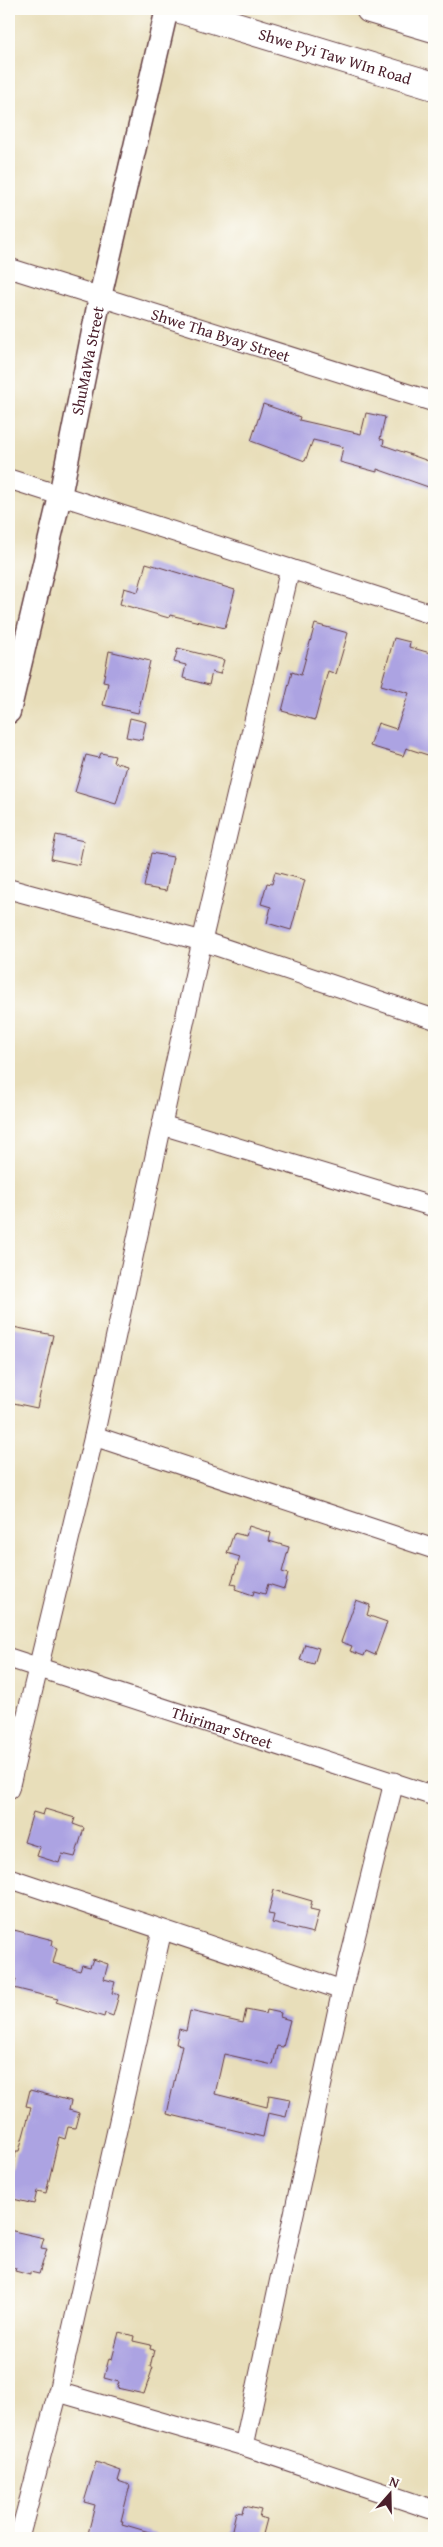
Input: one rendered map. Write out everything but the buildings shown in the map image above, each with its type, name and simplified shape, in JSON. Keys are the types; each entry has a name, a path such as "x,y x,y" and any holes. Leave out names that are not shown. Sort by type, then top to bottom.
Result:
{"main road":[{"name":"Shwe Pyi Taw WIn Road","path":"180,9 434,86"},
{"path":"370,9 434,28"}],"street":[{"name":"ShuMaWa Street","path":"9,712 60,496 100,297 167,9"},
{"name":"Shwe Tha Byay Street","path":"9,268 434,402"},
{"path":"9,479 434,615"},
{"path":"9,1789 94,1436 202,941 290,569"},
{"path":"9,889 202,941 434,1019"},
{"path":"162,1125 434,1207"},
{"path":"94,1436 434,1549"},
{"name":"Thirimar Street","path":"9,1658 434,1796"},
{"path":"244,2446 342,1990 394,1782"},
{"path":"9,1878 342,1990"},
{"path":"20,2538 58,2392 162,1930"},
{"path":"58,2392 244,2446 434,2510"}]}
